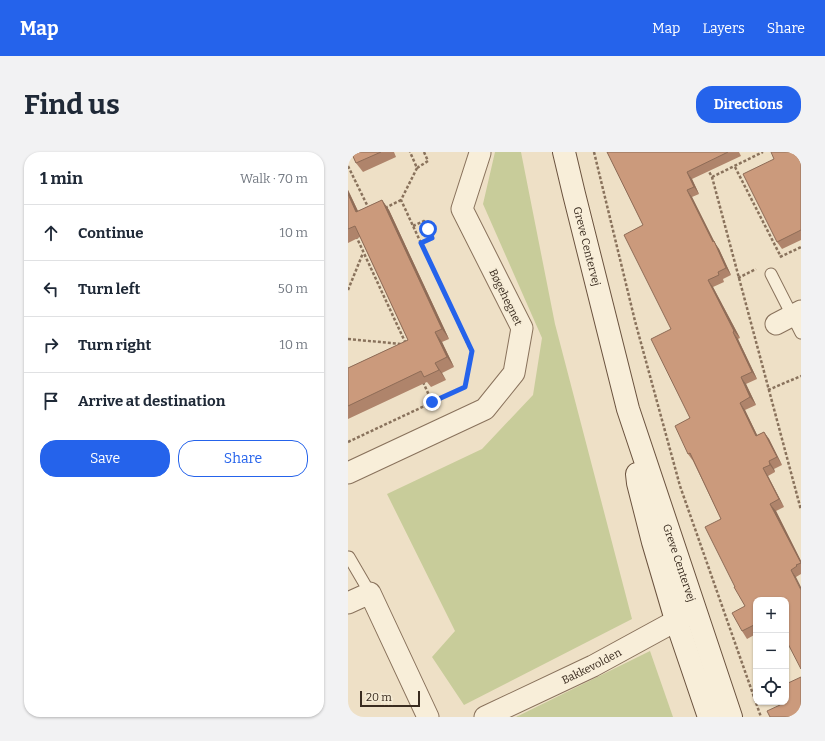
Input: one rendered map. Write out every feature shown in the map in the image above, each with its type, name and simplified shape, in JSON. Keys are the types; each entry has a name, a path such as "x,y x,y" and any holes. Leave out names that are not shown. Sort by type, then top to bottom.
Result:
{"street":[{"name":"Bøgehegnet","path":"348,473 485,408 514,373 522,328 462,209 480,152"},
{"name":"Greve Centervej","path":"564,152 628,409 686,615 709,717"},
{"path":"348,603 370,593 428,717"},
{"name":"Greve Centervej","path":"686,615 731,717"},
{"name":"Bakkevolden","path":"485,717 593,666 686,615"}],"lane":[{"path":"771,274 793,321"},
{"path":"348,558 349,557 370,593"}],"path":[{"path":"410,152 417,168"},
{"path":"383,209 401,200 417,168 428,161 424,152"},
{"path":"594,152 635,321 680,486 761,717"},
{"path":"712,177 763,152"},
{"path":"705,165 712,177 801,510"},
{"path":"348,166 371,215"},
{"path":"735,166 781,257"},
{"path":"348,442 465,387 472,351 401,200"},
{"path":"412,226 424,221 432,238 421,243"},
{"path":"354,232 406,345"},
{"path":"348,290 364,253"},
{"path":"348,339 406,345"},
{"path":"400,348 406,345"},
{"path":"768,390 801,376"},
{"path":"422,381 432,402"}],"green space":[{"path":"495,152 521,152 555,324 632,619 464,705 432,657 455,631 387,494 482,449 533,395 542,338 483,204"},
{"path":"650,651 673,717 516,717"}],"building":[{"path":"351,152 381,152 356,163"},
{"path":"607,152 728,152 687,172 694,187 687,190 713,242 714,241 726,268 718,272 719,275 708,280 734,331 733,332 752,372 741,377 750,397 740,403 756,436 764,432 777,457 769,461 770,465 763,468 779,499 770,504 801,563 796,565 797,566 791,570 801,590 801,669 789,646 789,597 753,597 753,626 742,631 732,613 745,606 734,587 705,527 721,519 690,453 688,454 675,426 690,418 651,339 671,329 624,235 643,225"},
{"path":"771,152 801,152 801,230 777,242 743,174 774,159"},
{"path":"348,194 356,212 382,200 442,329 435,332 447,357 435,363 439,370 424,377 421,371 348,406 348,368 408,340 355,226 348,229"},
{"path":"801,677 801,717 770,717 767,711 780,705 789,705 789,683"}],"route":[{"path":"428,229 432,238 421,243 472,351 465,387 432,402"}]}
